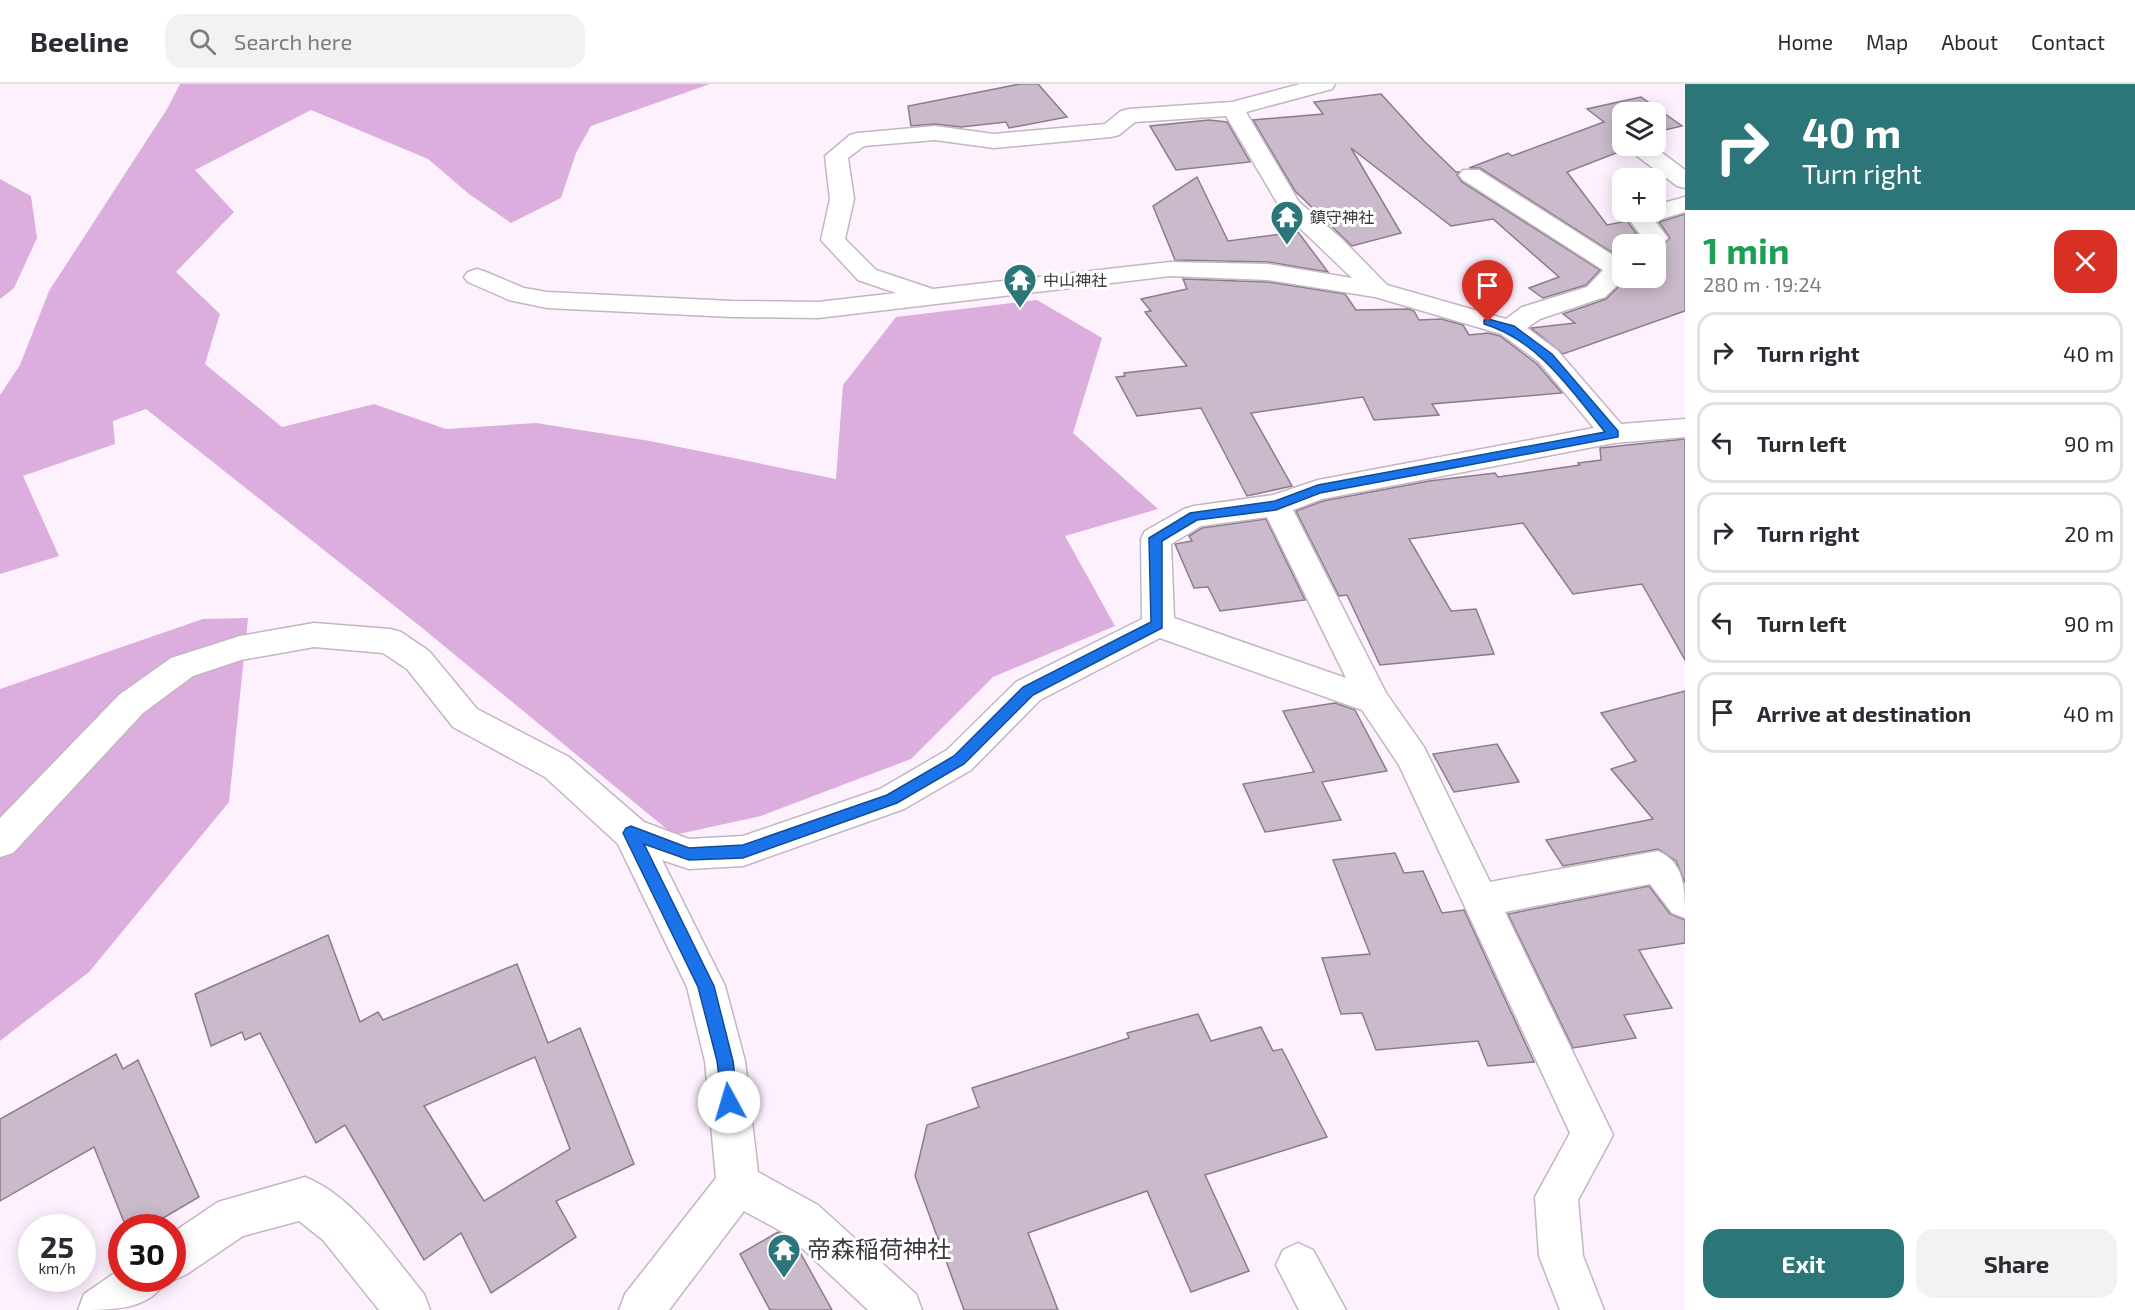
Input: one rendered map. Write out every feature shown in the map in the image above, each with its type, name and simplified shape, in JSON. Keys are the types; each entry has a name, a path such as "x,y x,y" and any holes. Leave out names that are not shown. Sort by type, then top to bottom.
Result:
{"street":[{"path":"932,297 867,274 832,240 843,199 836,156 858,141 935,133 994,141 1110,130 1129,116 1233,109 1324,84"},
{"path":"1233,109 1290,206 1333,244 1378,291"},
{"path":"1652,156 1685,181"},
{"path":"1472,175 1586,250 1612,263"},
{"path":"1653,234 1640,218 1685,204"},
{"path":"477,277 518,295 547,300 732,309 818,310 1170,268 1268,272 1378,291 1510,328 1548,356 1614,434"},
{"path":"1510,328 1531,313 1596,292 1612,276"},
{"path":"1158,624 1155,538 1194,516 1276,506 1318,490 1614,434 1685,428"},
{"path":"1276,506 1374,702 1412,757 1592,1135 1556,1197 1561,1256 1582,1310"},
{"path":"0,842 131,704 182,667 240,648 314,635 390,641 418,660 465,718 557,767 631,833 689,854 743,851 892,799 959,760 1028,691 1158,624 1374,702"},
{"path":"631,833 706,986 725,1061 738,1184 641,1310"},
{"path":"1480,900 1658,867 1685,902"},
{"path":"738,1184 803,1220 900,1310"},
{"path":"186,1249 232,1217 305,1198 338,1225 408,1310"},
{"path":"1298,1266 1324,1310"},
{"path":"100,1310 125,1292"}],"shaded area":[{"path":"180,84 710,84 591,126 576,153 561,198 511,223 469,194 428,159 311,110 195,170 234,212 176,272 220,314 205,364 282,427 374,404 446,429 536,423 650,441 836,479 843,385 896,317 1037,300 1102,338 1073,433 1158,509 1065,536 1115,626 993,677 911,759 761,816 674,835 421,627 146,409 113,421 115,444 23,476 59,556 0,574 0,395 20,365 49,291 167,109"},
{"path":"0,179 31,196 37,238 14,288 0,299"},
{"path":"248,618 229,802 89,972 0,1041 0,689 203,619"}],"building":[{"path":"1020,84 1038,84 1067,117 1009,128 1006,122 961,127 935,124 911,126 908,106"},
{"path":"1381,94 1424,141 1456,172 1459,172 1457,175 1462,182 1600,270 1586,285 1543,298 1529,288 1559,277 1493,219 1451,226 1351,148 1401,233 1352,246 1295,191 1253,120 1323,114 1314,102"},
{"path":"1641,97 1648,102 1618,102"},
{"path":"1612,103 1612,155 1567,172 1607,225 1628,222 1637,234 1612,234 1612,253 1480,168 1469,168 1508,153 1512,156 1604,122 1587,109"},
{"path":"1666,115 1682,126 1666,130"},
{"path":"1209,120 1227,122 1250,162 1176,170 1150,126"},
{"path":"1197,177 1228,241 1298,232 1328,272 1268,262 1175,260 1153,206"},
{"path":"1685,214 1685,311 1563,354 1531,328 1575,323 1563,314 1606,299 1617,288 1666,288 1666,242 1670,238 1659,222 1666,222 1666,220"},
{"path":"1183,279 1268,282 1345,294 1356,310 1409,309 1414,311 1419,320 1441,319 1463,325 1469,335 1488,333 1500,336 1537,364 1562,393 1432,404 1439,415 1374,420 1363,397 1251,413 1292,486 1247,496 1201,408 1137,416 1116,377 1125,376 1124,373 1187,366 1145,312 1151,311 1141,299 1187,289"},
{"path":"1685,439 1685,660 1642,584 1573,594 1523,523 1409,539 1451,611 1476,609 1494,654 1380,665 1347,595 1339,596 1296,511 1323,501 1429,481 1495,473 1498,477 1580,465 1578,463 1601,460 1600,448"},
{"path":"1266,519 1305,600 1220,611 1208,587 1194,588 1175,544 1192,541 1189,536 1202,528"},
{"path":"1685,691 1685,883 1676,861 1658,849 1563,866 1546,840 1653,819 1611,769 1636,761 1601,713"},
{"path":"1335,703 1355,710 1387,771 1322,782 1341,820 1265,832 1243,784 1314,772 1283,711"},
{"path":"1497,744 1519,782 1454,792 1433,754"},
{"path":"1395,853 1404,873 1423,871 1442,913 1464,910 1534,1062 1488,1066 1478,1041 1376,1050 1362,1013 1341,1014 1322,958 1370,954 1333,860"},
{"path":"1649,886 1670,914 1685,920 1685,943 1639,950 1672,1008 1624,1015 1636,1038 1573,1048 1508,914"},
{"path":"328,935 360,1022 378,1012 383,1020 517,964 548,1043 580,1028 634,1164 556,1201 576,1237 491,1293 461,1233 424,1260 345,1125 316,1143 260,1033 245,1040 242,1032 211,1046 195,994","holes":["535,1057 570,1149 484,1201 424,1106"]},
{"path":"1198,1014 1211,1041 1261,1027 1273,1051 1282,1049 1327,1137 1205,1175 1249,1271 1191,1292 1147,1191 1028,1233 1058,1310 964,1310 915,1176 927,1125 979,1107 972,1088 1129,1038 1127,1033"},
{"path":"116,1054 123,1069 138,1060 199,1197 170,1214 121,1214 94,1147 0,1201 0,1119"},
{"name":"帝森稲荷神社","path":"778,1232 796,1245 832,1310 770,1310 740,1254"}],"place":[{"name":"鎮守神社","path":"1287,246"},
{"name":"中山神社","path":"1020,309"},
{"name":"帝森稲荷神社","path":"784,1279"}],"route":[{"path":"729,1102 725,1061 706,986 631,833 689,854 743,851 807,831 892,799 959,760 1028,691 1158,624 1155,538 1194,516 1276,506 1318,490 1614,434 1548,356 1510,328 1488,322"}]}
